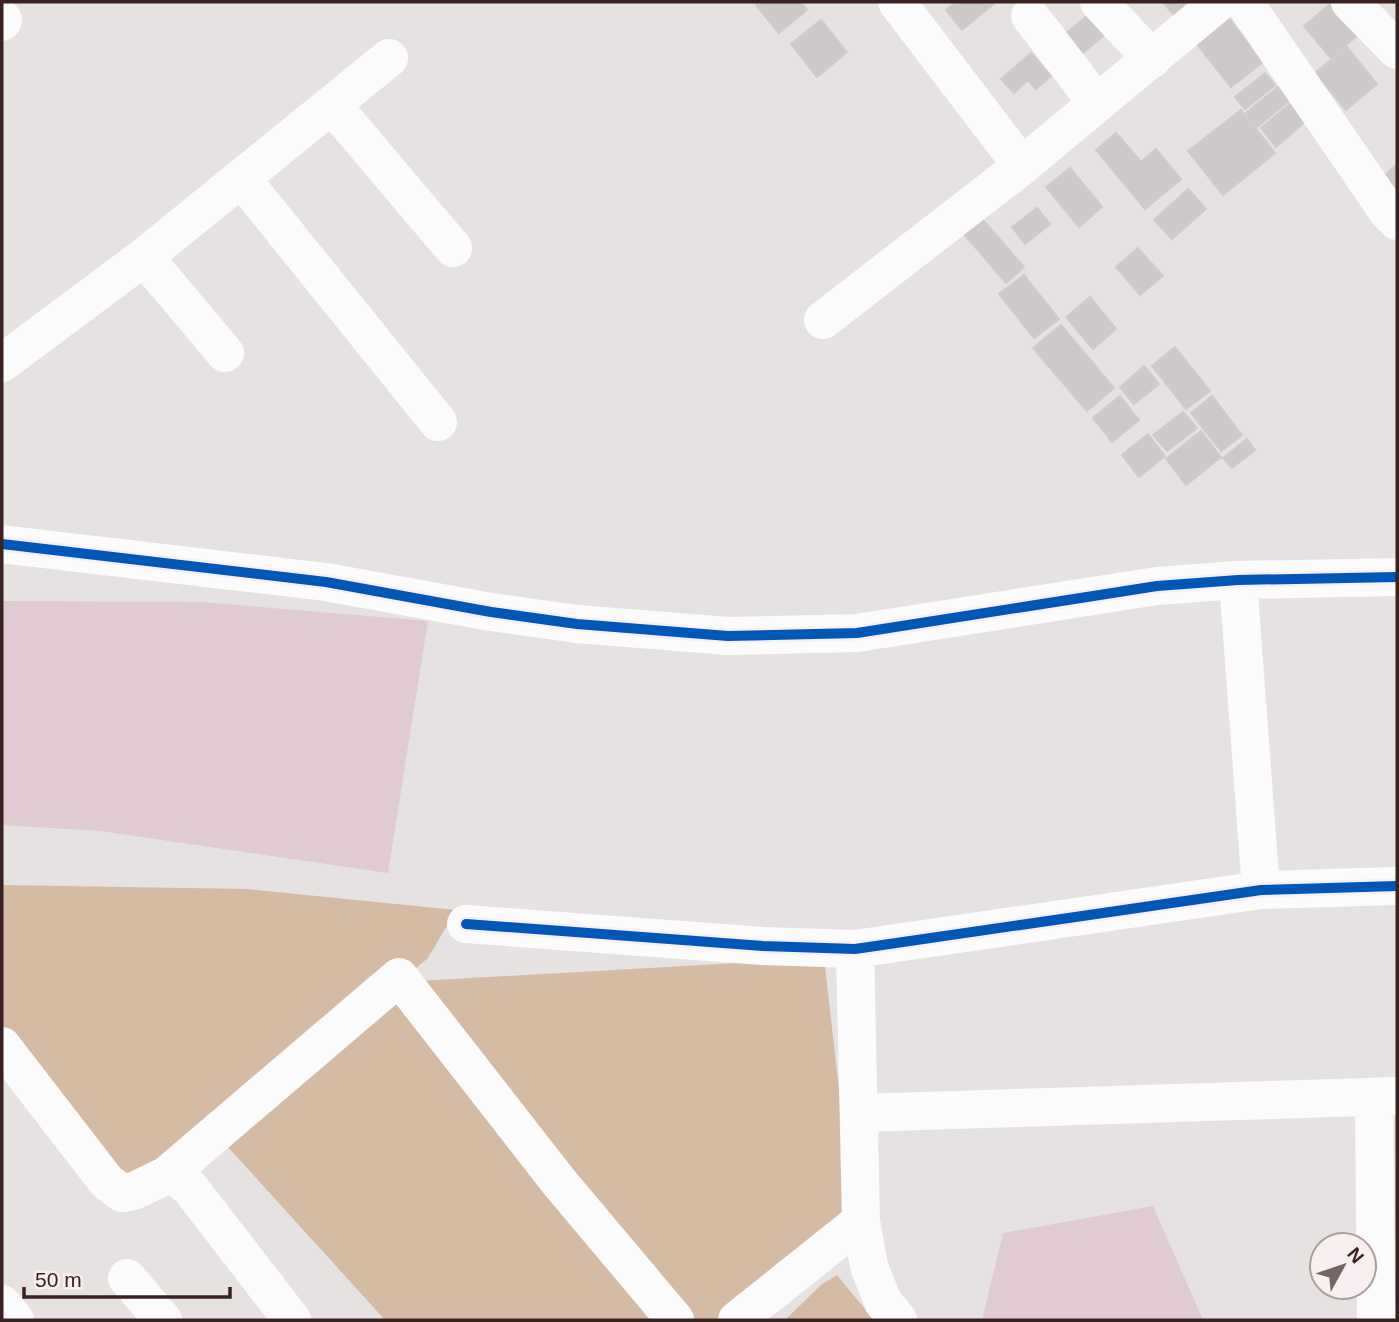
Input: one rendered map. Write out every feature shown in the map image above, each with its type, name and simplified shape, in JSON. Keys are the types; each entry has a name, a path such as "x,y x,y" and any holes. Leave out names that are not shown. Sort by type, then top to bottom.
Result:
{"street":[{"path":"897,2 1022,166"},
{"path":"1099,2 1152,59"},
{"path":"823,320 1022,166 1219,2"},
{"path":"1244,2 1388,212 1397,221"},
{"path":"1350,2 1397,50"},
{"path":"1030,16 1097,103"},
{"path":"2,363 144,257 389,58"},
{"path":"332,105 453,248"},
{"path":"241,178 438,422"},
{"path":"144,257 225,354"},
{"path":"2,544 326,582 491,612 577,624 728,636 856,633 1157,586 1238,580 1397,577"},
{"path":"1238,580 1261,890"},
{"path":"466,923 762,946 855,949 1261,890 1397,886"},
{"path":"855,949 861,1221 869,1266 883,1302 898,1320"},
{"path":"2,1046 107,1182 122,1192 134,1191 167,1175 399,977 559,1182 675,1320"},
{"path":"860,1113 1386,1097 1377,1320"},
{"path":"167,1175 179,1179 190,1188 292,1320"},
{"path":"737,1320 861,1221"},
{"path":"127,1278 163,1320"},
{"path":"2,1304 15,1320"}],"shaded area":[{"path":"2,601 201,602 428,621 388,873 100,831 2,825"},
{"path":"2,885 247,889 456,910 428,958 400,982 824,958 853,1211 733,1320 385,1320 217,1135 125,1207 2,1027"},
{"path":"1153,1206 1203,1320 982,1320 1003,1233"},
{"path":"837,1275 874,1320 785,1320 821,1285"}],"building":[{"path":"760,2 800,2 807,10 779,33 756,5"},
{"path":"952,2 996,2 962,30 946,10 954,4"},
{"path":"1163,2 1196,2 1182,25"},
{"path":"1329,5 1356,37 1331,58 1304,26"},
{"path":"1088,15 1104,35 1077,58 1060,38"},
{"path":"1228,17 1263,62 1231,87 1195,42"},
{"path":"821,20 847,52 817,77 791,44"},
{"path":"1347,47 1377,84 1346,110 1315,73"},
{"path":"1031,53 1051,76 1036,89 1028,80 1014,93 1001,79"},
{"path":"1265,73 1275,85 1245,109 1235,97"},
{"path":"1278,87 1289,101 1257,127 1246,113"},
{"path":"1291,103 1306,121 1276,147 1261,128"},
{"path":"1241,110 1275,153 1223,195 1188,151"},
{"path":"1116,133 1141,162 1156,149 1181,179 1145,209 1096,150"},
{"path":"1397,164 1397,196 1381,179"},
{"path":"1070,168 1102,207 1079,227 1046,187"},
{"path":"1188,189 1206,209 1172,239 1154,220"},
{"path":"1037,208 1050,224 1025,244 1012,227"},
{"path":"975,211 1024,267 1006,283 957,226"},
{"path":"1138,248 1163,276 1140,295 1116,267"},
{"path":"1024,275 1059,319 1034,338 999,294"},
{"path":"1090,297 1116,329 1093,349 1066,317"},
{"path":"1061,325 1114,388 1087,411 1033,348"},
{"path":"1175,347 1210,391 1186,409 1152,366"},
{"path":"1144,366 1159,384 1134,404 1120,387"},
{"path":"1120,396 1139,420 1112,442 1093,418"},
{"path":"1212,396 1242,435 1221,451 1191,413"},
{"path":"1183,412 1197,428 1167,451 1153,435"},
{"path":"1201,431 1221,457 1186,485 1166,459"},
{"path":"1148,434 1165,456 1139,477 1122,455"},
{"path":"1247,439 1255,450 1232,468 1223,458"}],"cycle path":[{"path":"2,544 326,582 491,612 577,624 728,636 857,633 1157,586 1238,580 1397,577"},
{"path":"466,924 763,946 855,949 1261,890 1397,886"}]}
